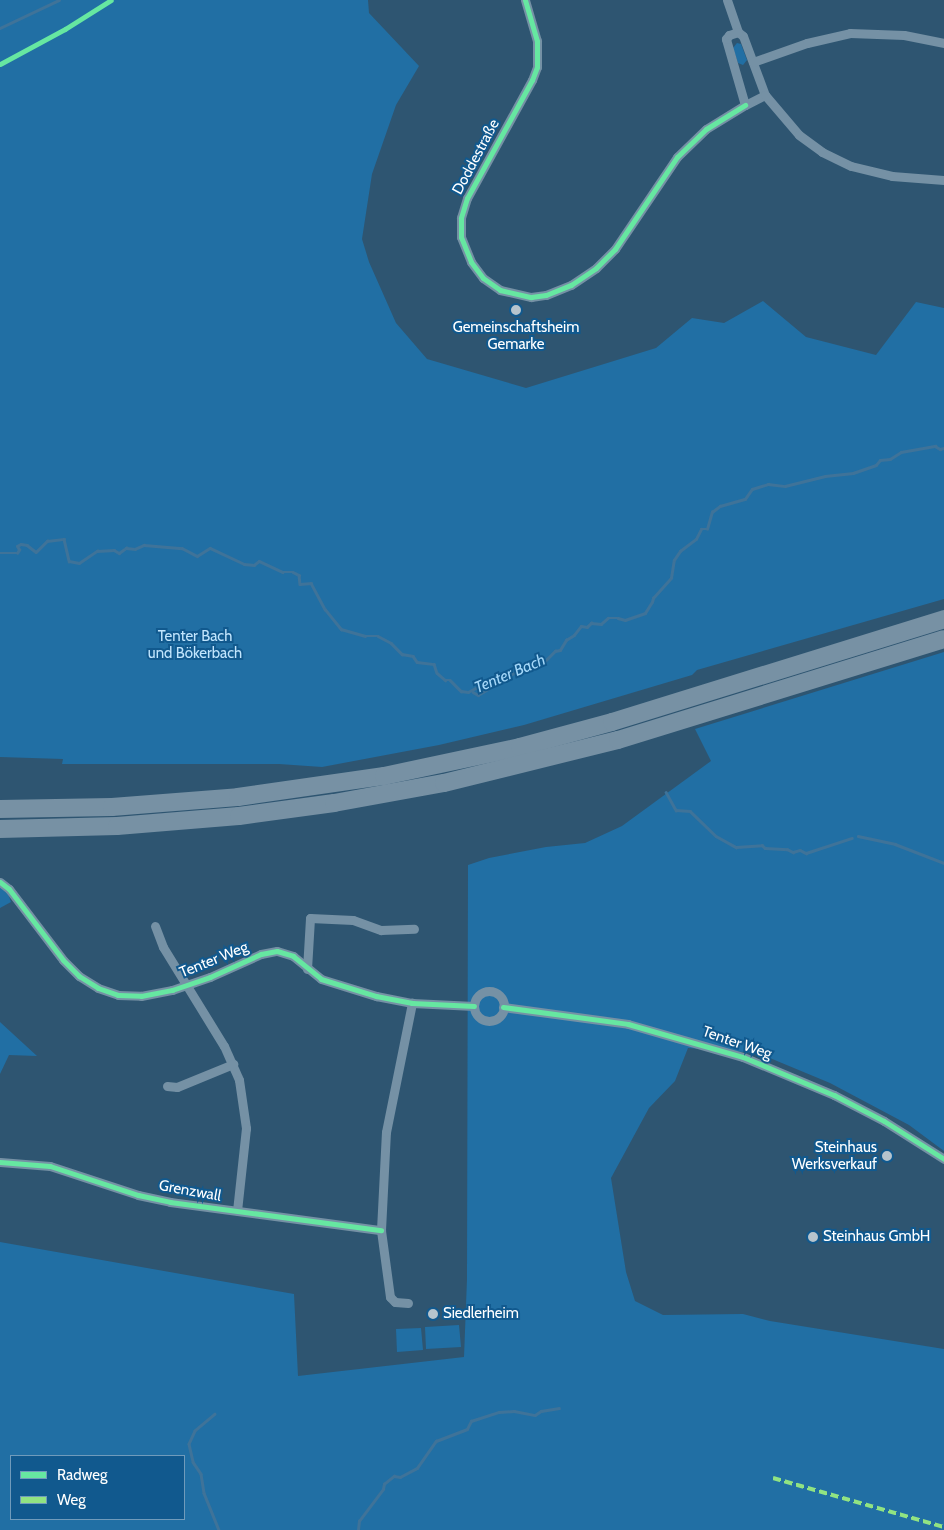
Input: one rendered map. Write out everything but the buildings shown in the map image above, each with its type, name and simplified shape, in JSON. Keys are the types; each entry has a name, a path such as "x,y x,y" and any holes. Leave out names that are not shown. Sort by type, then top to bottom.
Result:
{"highway":[{"path":"0,809 112,807 238,797 384,776 520,747 612,722 944,619"},
{"path":"0,829 117,826 239,816 334,803 444,783 618,740 944,638"}],"street":[{"name":"Doddestraße","path":"525,0 537,41 537,67 532,80 467,198 461,218 462,237 470,262 483,278 500,290 530,297 546,295 571,285 596,268 615,249 677,157 706,129 765,95"},
{"path":"727,0 738,32 743,36 765,95 798,135 822,152 851,166 892,176 944,180"},
{"path":"738,32 729,35 726,39 745,105"},
{"path":"752,62 807,43 850,33 904,35 944,43"},
{"name":"Tenter Weg","path":"0,882 9,889 64,960 88,982 107,992 128,996 149,995 186,985 271,951 290,954 307,970 318,977 339,985 412,1003 474,1006"},
{"path":"307,970 310,918 353,920 381,930 414,929"},
{"name":"Tenter Weg","path":"155,926 163,947 186,985"},
{"name":"Grenzwall","path":"186,985 233,1064 242,1094 246,1128 237,1212"},
{"path":"487,992 500,998 503,1008 495,1020 485,1021 477,1015 474,1006 478,996 487,992"},
{"path":"408,1303 395,1302 390,1297 381,1230 386,1132 412,1003"},
{"name":"Tenter Weg","path":"503,1008 628,1024 743,1057 843,1099 944,1159"},
{"path":"167,1086 178,1087 233,1064"},
{"name":"Grenzwall","path":"0,1162 42,1164 170,1202 381,1230"}],"green space":[{"name":"Tenter Bach und Bökerbach","path":"0,0 368,0 369,13 419,66 396,105 372,174 362,239 369,262 396,323 427,359 526,388 656,348 692,318 724,323 763,301 806,337 876,355 916,302 944,308 944,599 697,670 692,675 524,725 439,745 322,767 279,764 62,764 63,759 0,757"},
{"path":"737,43 741,44 747,60 743,65 738,63 733,48"},
{"path":"944,652 944,1151 909,1125 830,1083 758,1053 688,1048 675,1081 649,1108 611,1178 626,1272 635,1301 663,1315 743,1314 770,1321 944,1349 944,1530 0,1530 0,1242 294,1294 298,1376 464,1357 467,1279 468,865 489,858 546,847 585,843 622,826 711,761 695,729"},
{"path":"0,882 5,885 11,902 0,908"},
{"path":"0,1022 37,1056 9,1055 0,1074"},
{"path":"459,1325 461,1347 426,1349 425,1327"},
{"path":"421,1328 423,1350 397,1352 396,1329"}],"waterway":[{"path":"0,28 59,0"},
{"name":"Tenter Bach","path":"0,553 17,553 19,550 17,546 21,544 27,545 36,552 47,541 64,539 69,561 79,563 97,551 114,550 119,553 126,548 135,549 144,545 182,548 197,556 210,548 244,564 254,565 259,561 283,572 293,572 299,575 300,584 311,583 325,609 341,629 365,636 378,636 391,643 402,654 413,656 417,662 434,664 437,673 445,680 450,680 461,691 468,692 485,683 505,678 536,661 544,662 555,651 560,650 566,640 574,635 581,626 587,627 591,623 601,624 608,618 625,620 645,613 653,598 671,578 674,560 680,551 696,539 701,529 707,529 712,512 720,506 745,499 752,489 768,484 785,486 825,476 853,473 876,465 880,460 890,459 901,452 935,446 940,449 944,448"},
{"path":"473,692 478,695 488,689"},
{"path":"666,792 676,810 690,811 716,836 736,847 762,845 765,848 787,849 793,852 800,850 806,853 852,838"},
{"path":"858,836 895,844 944,863"},
{"path":"358,1530 359,1521 383,1489 384,1484 394,1476 400,1477 417,1468 436,1441 467,1429 471,1421 499,1412 514,1411 535,1415 541,1411 559,1408"},
{"path":"215,1414 195,1431 189,1444 193,1462 201,1474 204,1493 219,1530"}],"marked path":[{"path":"773,1478 944,1527"}],"cycle path":[{"path":"0,64 65,29 111,0"},
{"path":"525,0 537,41 537,67 532,80 467,198 461,218 461,237 471,262 483,278 500,290 531,297 546,295 571,285 596,268 615,249 677,157 706,129 745,105"},
{"path":"0,882 9,889 63,960 79,976 98,988 118,995 141,996 172,990 210,977 261,954 277,951 293,956 321,979 376,996 412,1003 474,1006"},
{"path":"503,1007 628,1024 743,1057 834,1095 884,1121 944,1159"},
{"path":"0,1162 50,1166 138,1195 170,1202 381,1230"}],"place":[{"name":"Gemeinschaftsheim Gemarke","path":"516,310"},
{"name":"Steinhaus Werksverkauf","path":"887,1156"},
{"name":"Steinhaus GmbH","path":"813,1237"},
{"name":"Siedlerheim","path":"433,1314"}]}
